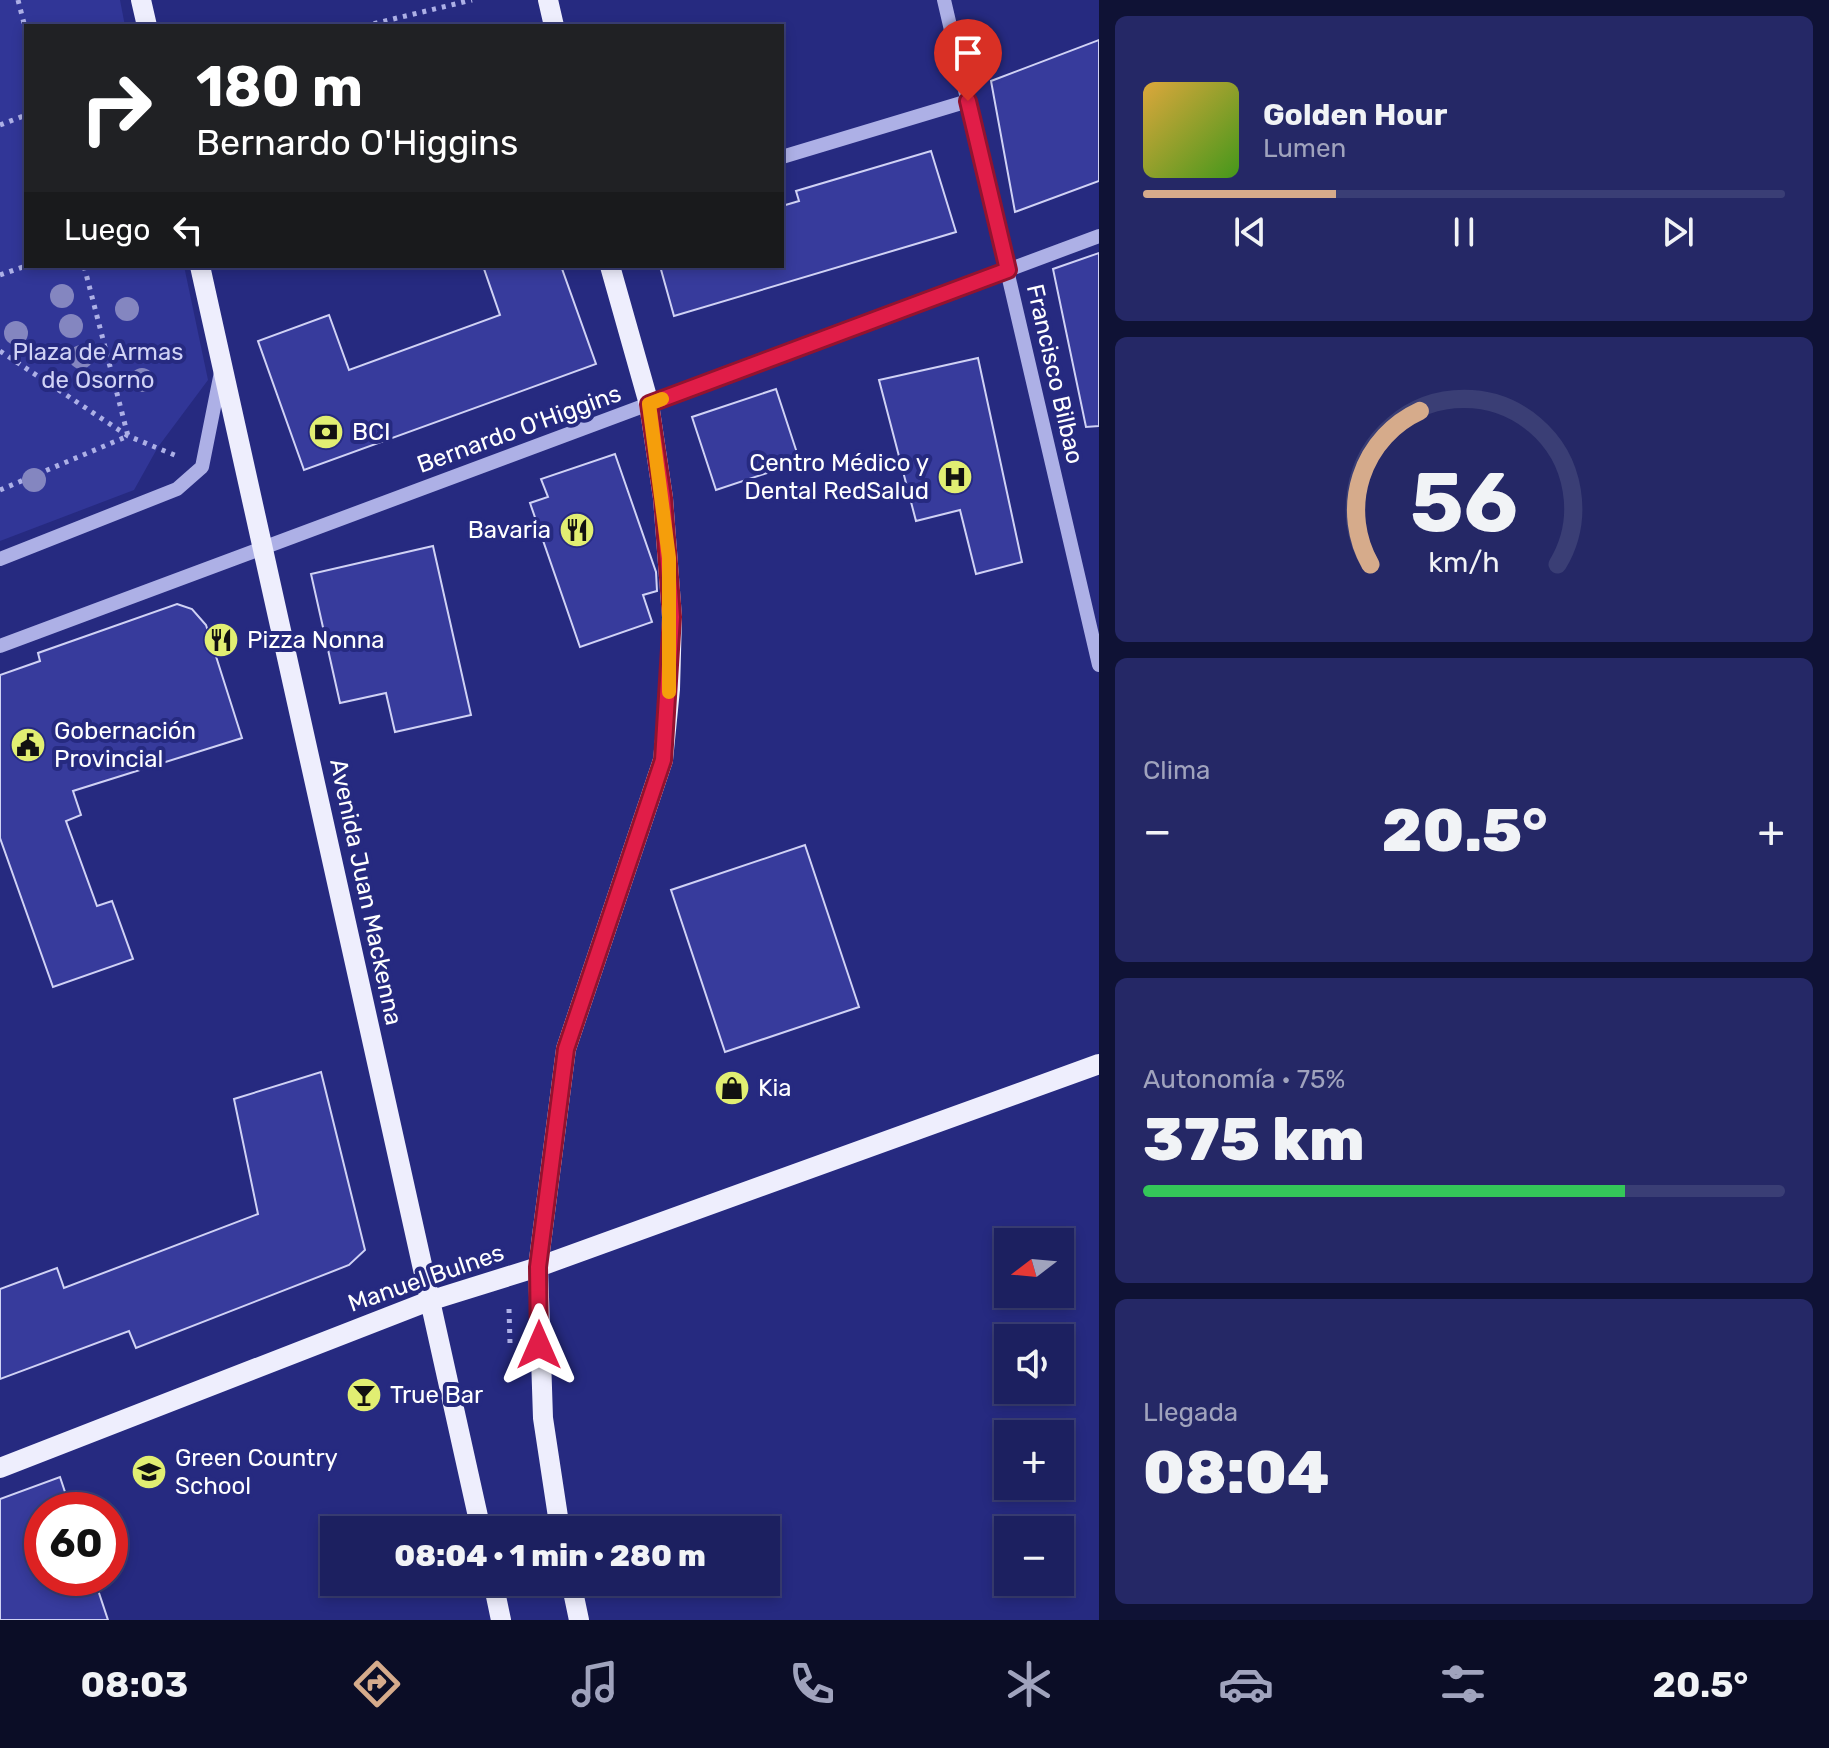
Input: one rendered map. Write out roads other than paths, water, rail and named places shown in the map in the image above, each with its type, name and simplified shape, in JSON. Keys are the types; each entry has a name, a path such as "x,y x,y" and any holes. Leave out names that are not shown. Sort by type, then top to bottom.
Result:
{"main road":[{"path":"141,0 147,24"},
{"path":"548,0 554,24"},
{"name":"Avenida Juan Mackenna","path":"200,268 478,1516"},
{"path":"558,1516 543,1418 538,1267 566,1049 663,760 672,617 663,498 649,404 611,268"},
{"name":"Manuel Bulnes","path":"0,1468 429,1301 538,1267 1099,1064"},
{"path":"496,1596 501,1620"},
{"path":"574,1596 579,1620"}],"street":[{"name":"Francisco Bilbao","path":"944,0 1099,665"},
{"path":"784,156 968,101"},
{"name":"Bernardo O'Higgins","path":"0,646 1099,236"},
{"path":"0,559 177,489 202,467 222,368"}],"place":[{"name":"BCI","path":"326,432"},
{"name":"Centro Médico y Dental RedSalud","path":"955,477"},
{"name":"Bavaria","path":"577,530"},
{"name":"Pizza Nonna","path":"221,640"},
{"name":"Gobernación Provincial","path":"28,745"},
{"name":"Kia","path":"732,1088"},
{"name":"True Bar","path":"364,1395"},
{"name":"Green Country School","path":"149,1472"}],"park label":[{"name":"Plaza de Armas de Osorno","path":"98,366"}]}
